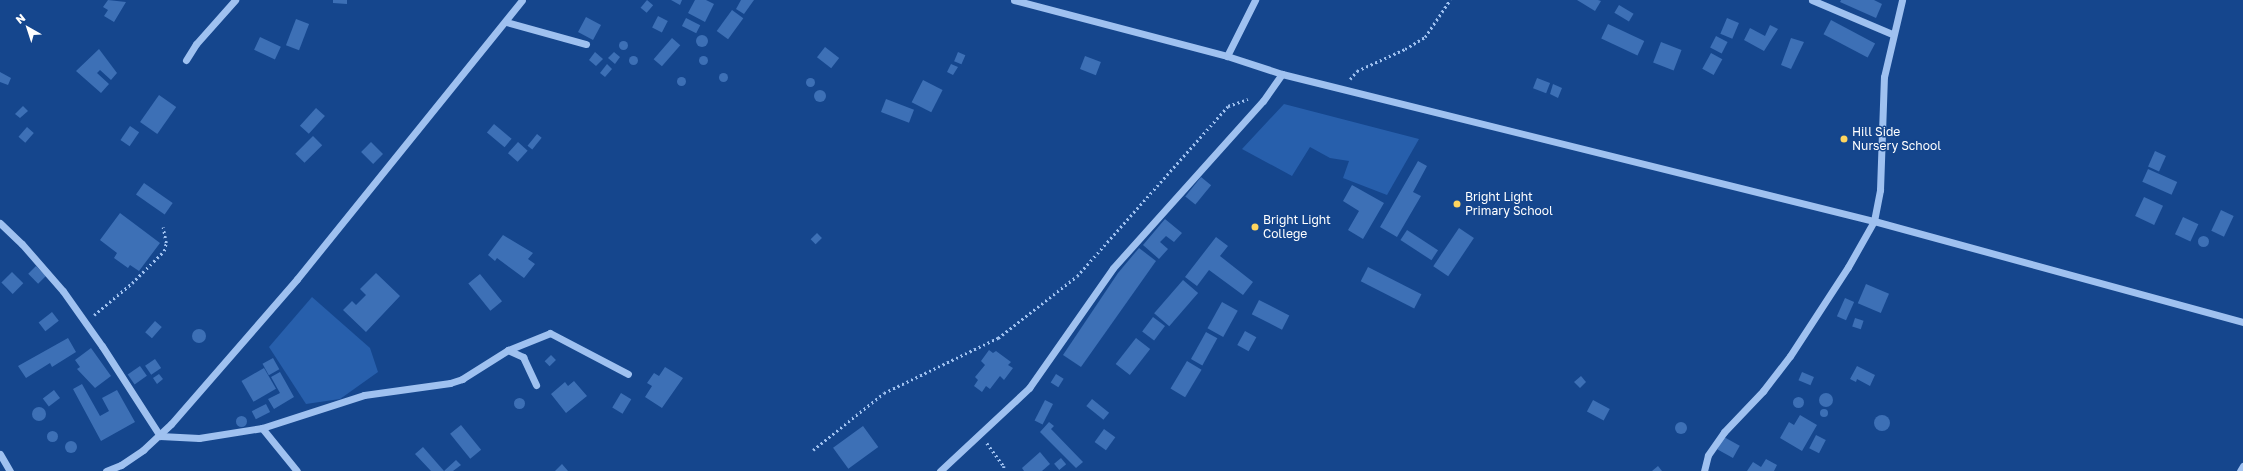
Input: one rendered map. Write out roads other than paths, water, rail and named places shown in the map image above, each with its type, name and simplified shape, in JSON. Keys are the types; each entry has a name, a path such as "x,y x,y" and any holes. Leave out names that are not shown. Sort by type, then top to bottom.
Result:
{"street":[{"path":"186,60 196,44 235,0"},
{"path":"106,471 121,465 160,436 298,279 506,22 522,0"},
{"path":"1015,0 1227,56 1282,74 1874,221 2243,322"},
{"path":"1227,56 1256,0"},
{"path":"1812,0 1892,34"},
{"path":"1704,471 1708,455 1724,432 1763,391 1790,356 1848,267 1874,221 1880,190 1884,77 1892,34 1902,0"},
{"path":"506,22 586,44"},
{"path":"940,471 981,435 1029,388 1113,268 1263,101 1282,74"},
{"path":"0,223 22,244 86,322 160,436"},
{"path":"160,436 199,438 262,428 364,395 450,383 462,379 508,350 550,332 628,374"},
{"path":"508,350 523,357 536,385"},
{"path":"262,428 297,471"},
{"path":"0,454 10,471"},
{"path":"2240,471 2243,466"}],"place":[{"name":"Hill Side Nursery School","path":"1844,139"},
{"name":"Bright Light Primary School","path":"1457,204"},
{"name":"Bright Light College","path":"1255,227"}]}
